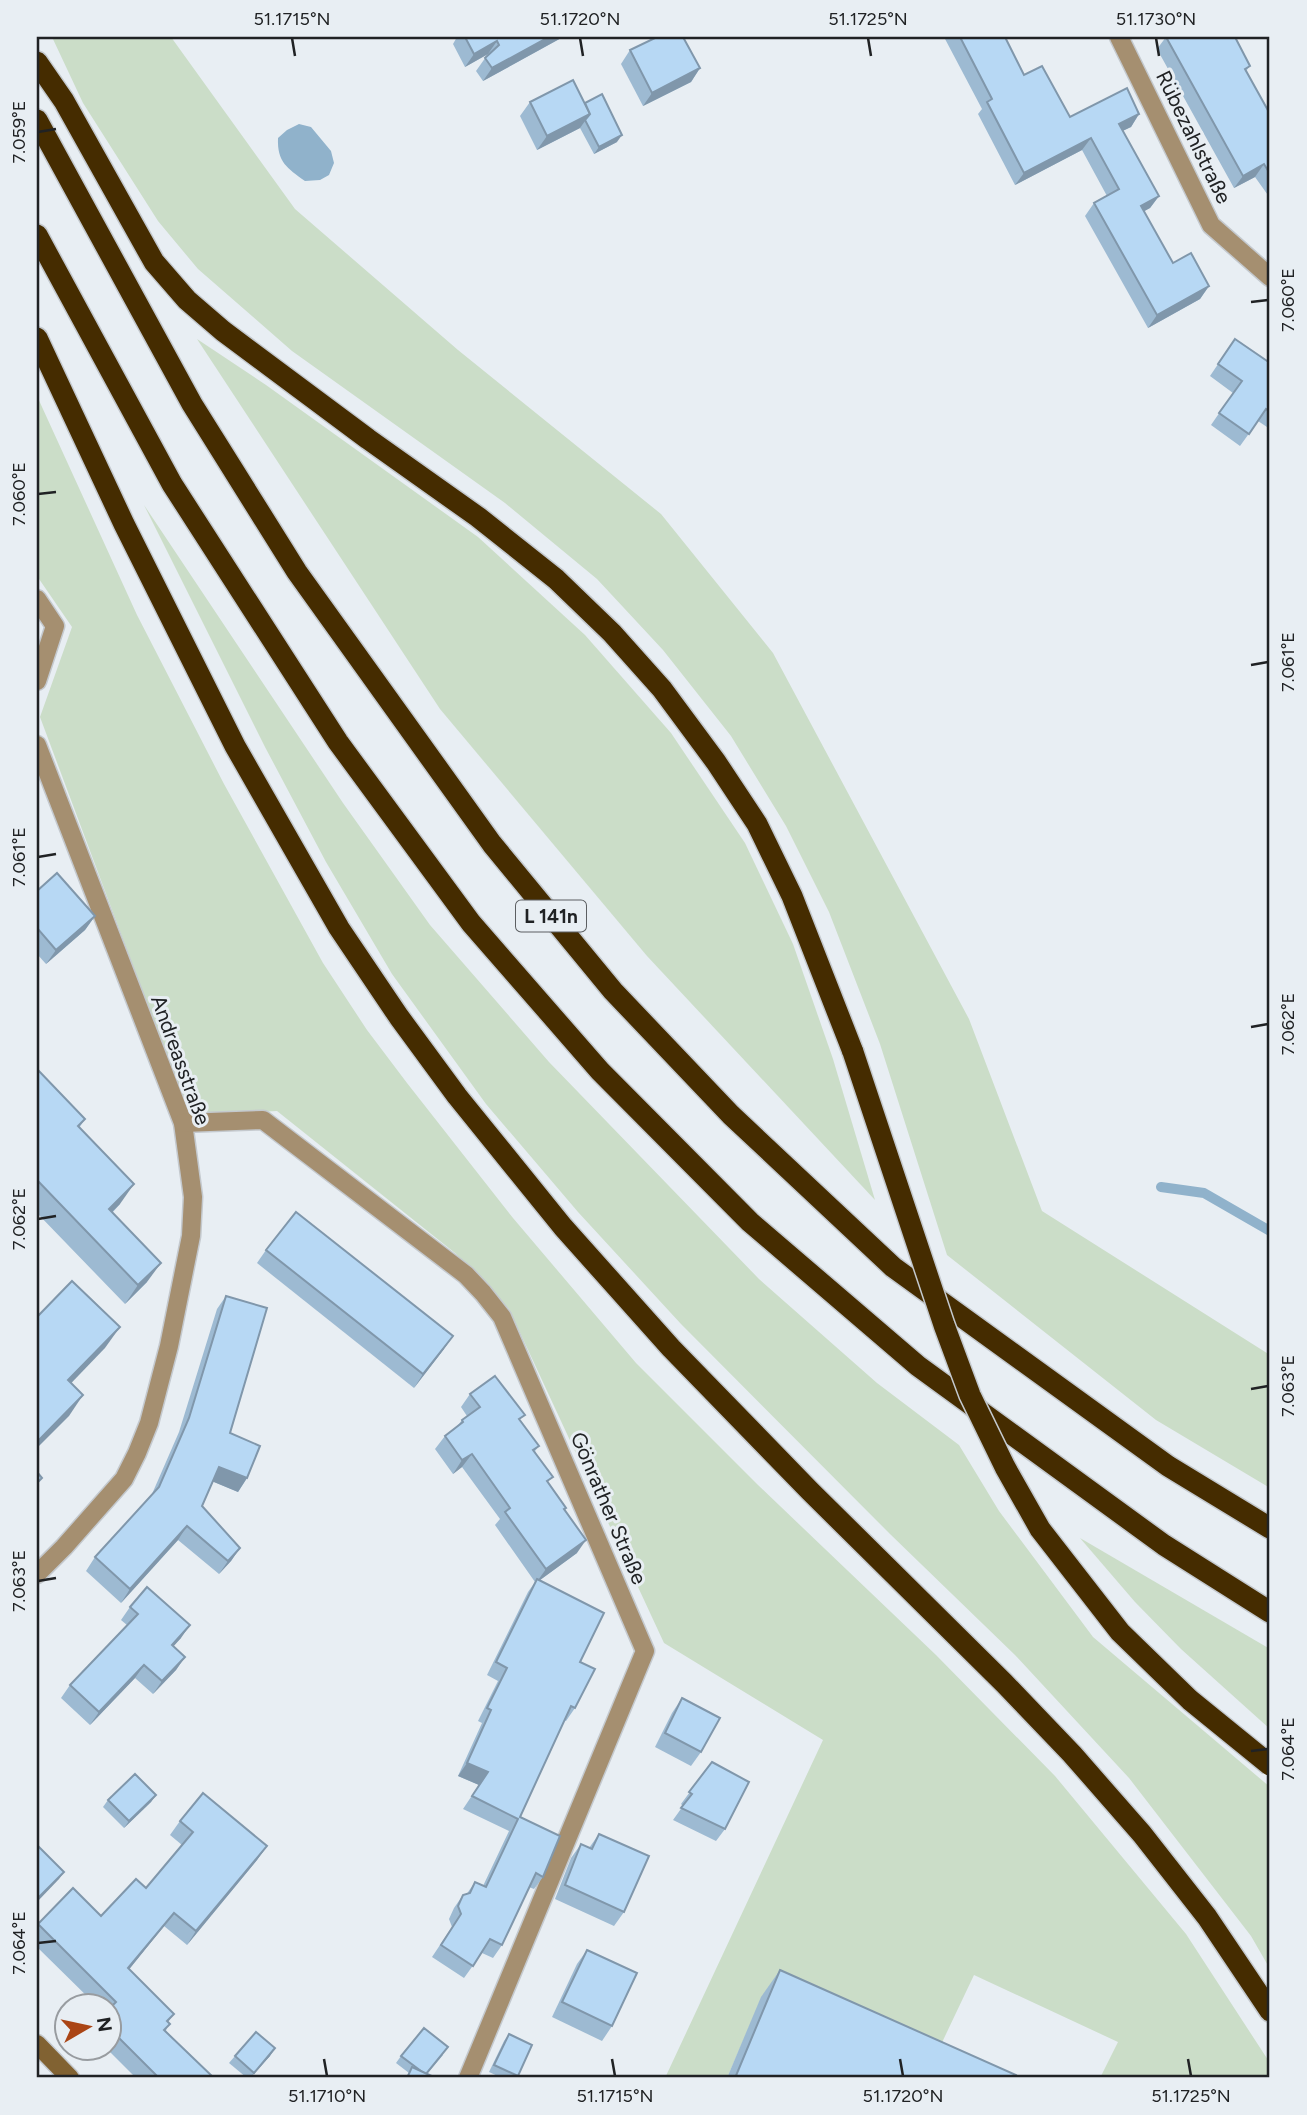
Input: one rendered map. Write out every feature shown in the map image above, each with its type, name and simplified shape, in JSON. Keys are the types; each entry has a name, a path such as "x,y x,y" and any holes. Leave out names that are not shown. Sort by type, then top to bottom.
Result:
{"highway":[{"path":"37,62 64,101 155,262 187,300 223,331 478,517 556,579 612,632 662,690 716,762 757,824 792,896 853,1052 943,1325 970,1395 1005,1467 1040,1529 1120,1632 1190,1700 1270,1765"},
{"name":"L 141n","path":"37,120 192,404 297,572 492,844 613,991 731,1115 893,1267 1167,1466 1270,1528"},
{"name":"L 141n","path":"37,235 172,484 338,742 471,923 600,1071 750,1222 918,1366 1164,1545 1270,1612"},
{"path":"37,338 124,524 235,746 339,928 457,1096 563,1227 671,1349 1072,1754 1142,1834 1207,1917 1270,2011"}],"main road":[{"path":"37,2044 71,2078"}],"street":[{"name":"Rübezahlstraße","path":"1119,37 1211,225 1270,277"},
{"path":"37,599 55,626 37,681"},
{"name":"Andreasstraße","path":"37,745 183,1123 193,1197 191,1236 169,1346 149,1423 137,1453 124,1479 37,1574"},
{"name":"Gönrather Straße","path":"183,1123 263,1120 466,1275 483,1293 502,1317 645,1651 468,2078"}],"green space":[{"path":"52,37 171,37 295,209 458,350 661,514 773,653 969,1019 1042,1211 1270,1355 1270,1488 1156,1420 947,1255 880,1044 829,912 786,826 731,736 663,650 597,579 505,503 292,351 198,269 158,221 83,103"},
{"path":"197,339 266,385 478,537 585,635 671,733 745,843 793,944 833,1059 875,1200 647,956 440,709"},
{"path":"37,396 137,615 224,784 323,963 367,1030 513,1218 636,1363 758,1485 936,1655 1055,1776 1186,1934 1270,2063 1270,2078 1100,2078 1118,2042 974,1975 928,2072 762,1997 727,2078 665,2078 823,1740 664,1643 509,1309 455,1253 277,1111 189,1116 40,717 72,627 37,576"},
{"path":"144,505 343,803 430,925 549,1062 759,1279 877,1383 959,1445 999,1511 1093,1637 1270,1787 1270,1969 1251,1936 1129,1778 1015,1655 681,1324 578,1212 486,1104 392,974 326,862 265,747"},
{"path":"1080,1538 1270,1649 1270,1729 1181,1649 1135,1602"}],"water":[{"path":"299,124 311,127 331,151 334,163 329,175 320,180 305,181 281,159 278,138"}],"building":[{"path":"465,37 549,37 492,68 485,58 499,45 497,41 474,54"},
{"path":"657,37 683,37 700,68 652,93 630,50"},
{"path":"960,37 1005,37 1024,75 1042,66 1070,117 1127,88 1139,114 1119,124 1159,196 1141,206 1173,263 1191,253 1209,286 1157,315 1094,203 1119,189 1091,138 1024,173 987,102 992,99"},
{"path":"1166,37 1235,37 1250,66 1245,69 1270,114 1270,174 1264,164 1243,176"},
{"path":"573,80 590,114 547,136 530,102"},
{"path":"602,94 622,135 599,147 585,120 590,114 585,103"},
{"path":"1235,339 1270,363 1270,412 1266,409 1249,434 1219,413 1242,381 1218,364"},
{"path":"57,873 95,916 56,950 37,928 37,891"},
{"path":"37,1069 85,1119 78,1126 134,1184 109,1209 161,1263 138,1285 37,1180"},
{"path":"296,1212 453,1336 423,1374 266,1250"},
{"path":"72,1281 120,1327 68,1380 83,1395 37,1442 37,1317"},
{"path":"226,1296 267,1308 230,1433 260,1446 247,1478 219,1467 202,1506 240,1548 228,1561 187,1526 130,1589 95,1557 159,1487 189,1418"},
{"path":"495,1376 525,1415 519,1419 539,1446 533,1450 553,1477 547,1481 586,1540 546,1569 505,1512 510,1508 472,1454 462,1460 445,1436 480,1407 470,1394"},
{"path":"537,1579 604,1613 580,1662 595,1669 575,1708 571,1706 520,1817 560,1836 543,1877 536,1873 502,1945 490,1939 473,1966 441,1945 461,1914 458,1906 463,1895 470,1893 475,1882 486,1887 518,1819 472,1796 488,1772 467,1763 491,1710 487,1708 507,1668 496,1662"},
{"path":"147,1587 190,1625 172,1645 185,1657 162,1681 144,1665 99,1712 70,1685 138,1614 130,1607"},
{"path":"682,1698 720,1718 701,1752 665,1733"},
{"path":"712,1762 749,1782 725,1829 681,1808 692,1794 689,1792"},
{"path":"135,1774 156,1795 129,1821 108,1800"},
{"path":"203,1793 267,1846 196,1931 174,1913 128,1968 174,2014 167,2021 170,2024 164,2030 214,2078 159,2078 122,2041 122,1993 107,1993 38,1924 73,1888 101,1916 136,1879 146,1888 193,1832 180,1821"},
{"path":"599,1834 649,1856 624,1912 565,1885 581,1844 592,1849"},
{"path":"37,1845 64,1872 38,1898 37,1897"},
{"path":"587,1950 637,1973 612,2026 562,2002"},
{"path":"780,1970 1016,2075 1015,2078 735,2078"},
{"path":"424,2028 448,2047 426,2074 401,2056"},
{"path":"256,2032 275,2048 254,2073 235,2056"},
{"path":"509,2034 532,2045 518,2076 494,2065"},
{"path":"412,2067 436,2078 407,2078"}],"waterway":[{"path":"1161,1187 1204,1193 1270,1231"}]}
